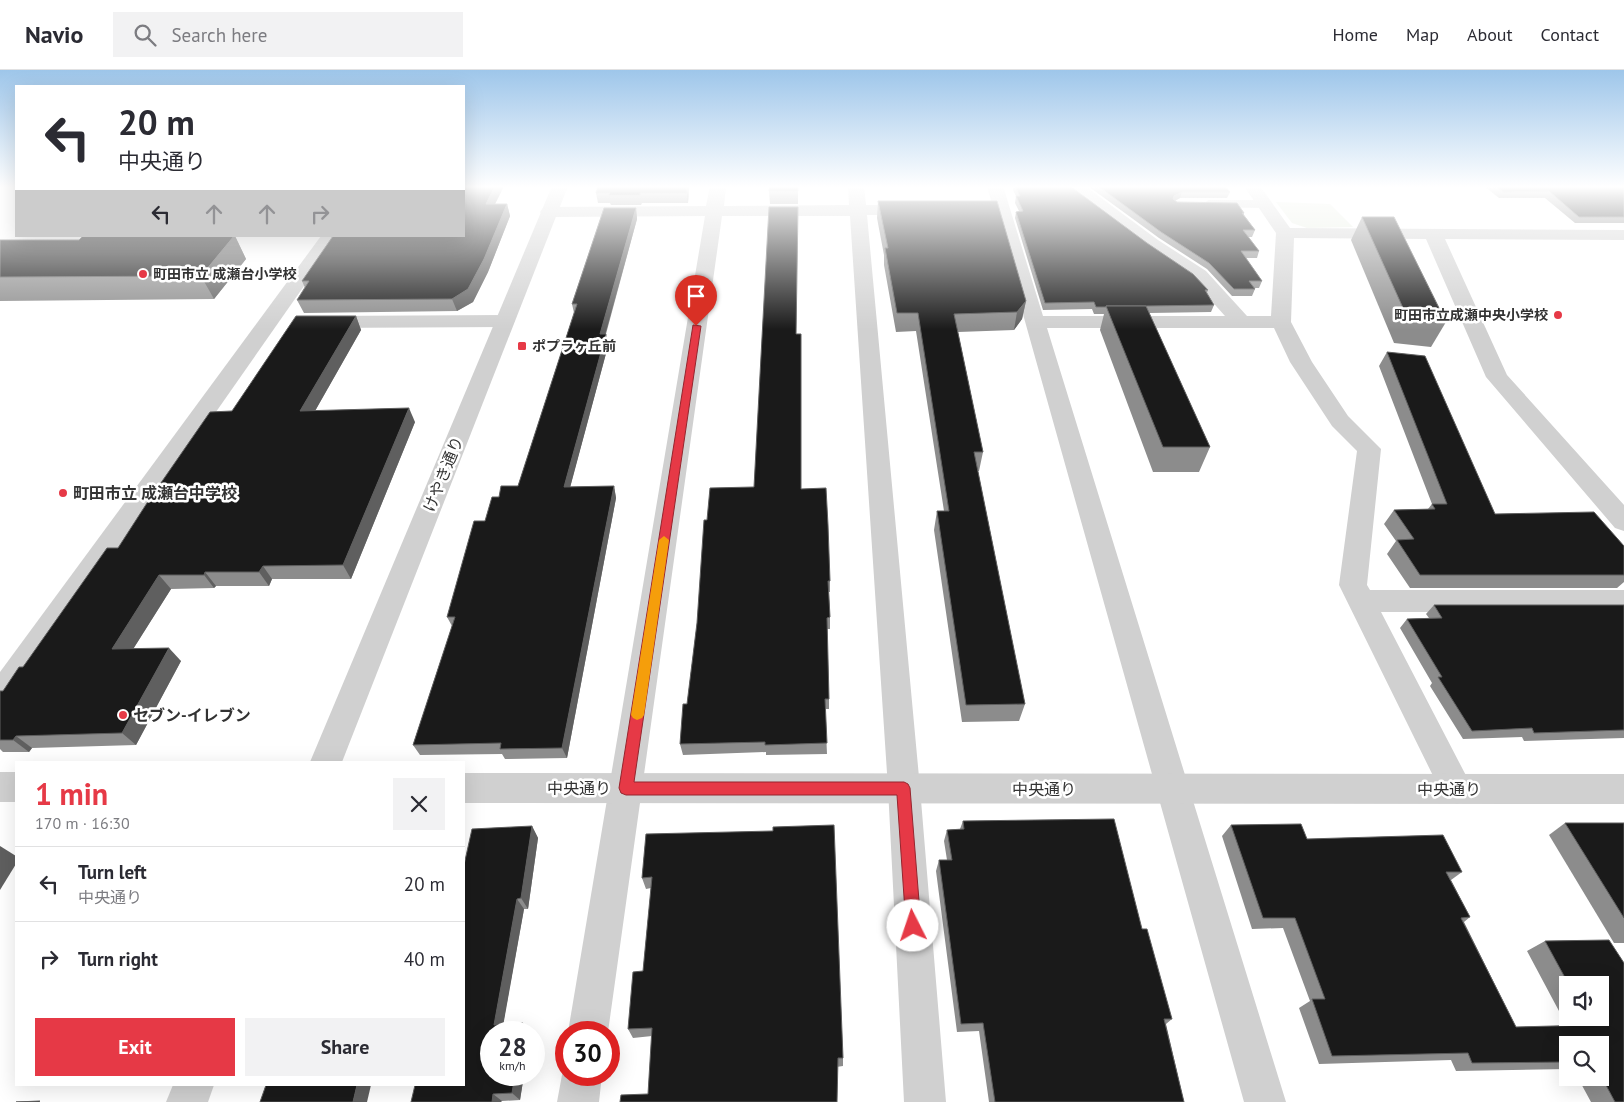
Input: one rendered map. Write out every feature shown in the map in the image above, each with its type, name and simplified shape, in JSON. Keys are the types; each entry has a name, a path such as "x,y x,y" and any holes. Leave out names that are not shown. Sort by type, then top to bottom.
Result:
{"street":[{"name":"けやき通り","path":"326,761 540,234"},
{"path":"590,1021 710,234"},
{"path":"859,234 904,788 925,1102"},
{"path":"1002,234 1036,322 1265,1102"},
{"path":"1139,234 1199,275 1241,322"},
{"path":"1285,234 1281,322 1301,362 1340,421 1369,449 1353,584 1457,789"},
{"path":"1297,234 1624,235"},
{"path":"1434,236 1497,377 1624,522"},
{"path":"0,696 285,322 329,237"},
{"path":"285,322 505,321"},
{"path":"1036,322 1281,322"},
{"path":"1361,600 1624,601"},
{"path":"0,787 15,788"},
{"name":"中央通り","path":"465,788 1624,790"},
{"path":"187,1102 194,1086"},
{"path":"578,1102 580,1086"}],"building":[{"path":"465,234 494,234 468,289 452,299 297,300 309,281 302,281 332,237 465,237"},
{"path":"595,234 629,234 600,334 606,334 564,487 614,486 562,748 500,749 501,743 413,745 455,617 447,617 474,521 485,521 492,497 499,497 501,486 518,486 577,304 572,304"},
{"path":"768,234 798,234 796,334 801,334 801,489 826,488 830,581 828,581 830,617 827,618 829,699 825,699 827,743 765,745 765,742 680,744 683,704 687,704 697,623 704,520 707,520 710,488 754,487"},
{"path":"885,234 1007,234 1026,301 1017,312 954,314 983,452 974,452 1025,704 966,705 937,511 949,511 918,313 897,313 885,248 888,248"},
{"path":"1023,234 1135,234 1193,274 1208,290 1205,290 1214,305 1096,307 1094,302 1045,303"},
{"path":"1164,234 1246,234 1259,251 1241,251 1262,281 1249,281 1255,289 1234,289 1209,263"},
{"path":"1370,234 1402,234 1446,322 1408,319"},
{"path":"82,237 233,237 201,276 0,277 0,240 79,240"},
{"path":"1106,306 1146,306 1210,447 1163,447"},
{"path":"296,316 356,316 300,411 409,408 343,565 263,566 259,572 205,572 204,575 159,575 112,649 169,648 122,733 16,736 13,740 0,740 0,691 3,691 19,667 23,667 107,548 118,548 210,412 232,411"},
{"path":"1387,352 1425,356 1495,514 1594,512 1624,546 1624,575 1420,575 1397,540 1414,539 1394,510 1435,509 1432,504 1447,504"},
{"path":"1434,605 1624,605 1624,730 1534,733 1532,728 1472,731 1438,677 1442,677 1407,619 1442,618"},
{"path":"1114,819 1142,929 1147,929 1172,1019 1164,1019 1184,1102 995,1102 983,1023 961,1024 939,860 952,860 947,830 964,829 963,821"},
{"path":"1565,823 1624,823 1624,918"},
{"path":"1301,824 1307,839 1443,835 1462,872 1446,872 1470,917 1461,918 1516,1027 1609,1026 1609,976 1564,976 1545,941 1609,940 1624,963 1624,1102 1615,1102 1606,1086 1609,1086 1609,1036 1559,1036 1559,1062 1472,1063 1468,1053 1332,1056 1312,999 1325,999 1295,918 1263,918 1231,825"},
{"path":"834,825 843,1058 838,1058 837,1102 620,1102 621,1095 648,1094 652,1028 628,1029 633,972 643,971 652,877 642,878 646,834 773,831 773,827"},
{"path":"532,826 521,898 517,899 495,1021 480,1021 480,1086 513,1086 512,1093 493,1094 492,1102 411,1102 415,1086 465,1086 465,860 472,829"},
{"path":"266,1086 357,1086 353,1102 260,1102"}],"slow traffic":[{"path":"637,715 664,540"}],"place":[{"name":"町田市立 成瀬台小学校","path":"143,274"},
{"name":"町田市立成瀬中央小学校","path":"1558,315"},
{"name":"ポプラヶ丘前","path":"522,346"},
{"name":"町田市立 成瀬台中学校","path":"63,493"},
{"name":"セブン-イレブン","path":"123,715"}],"route":[{"path":"696,326 626,788 904,788 913,926"}]}
